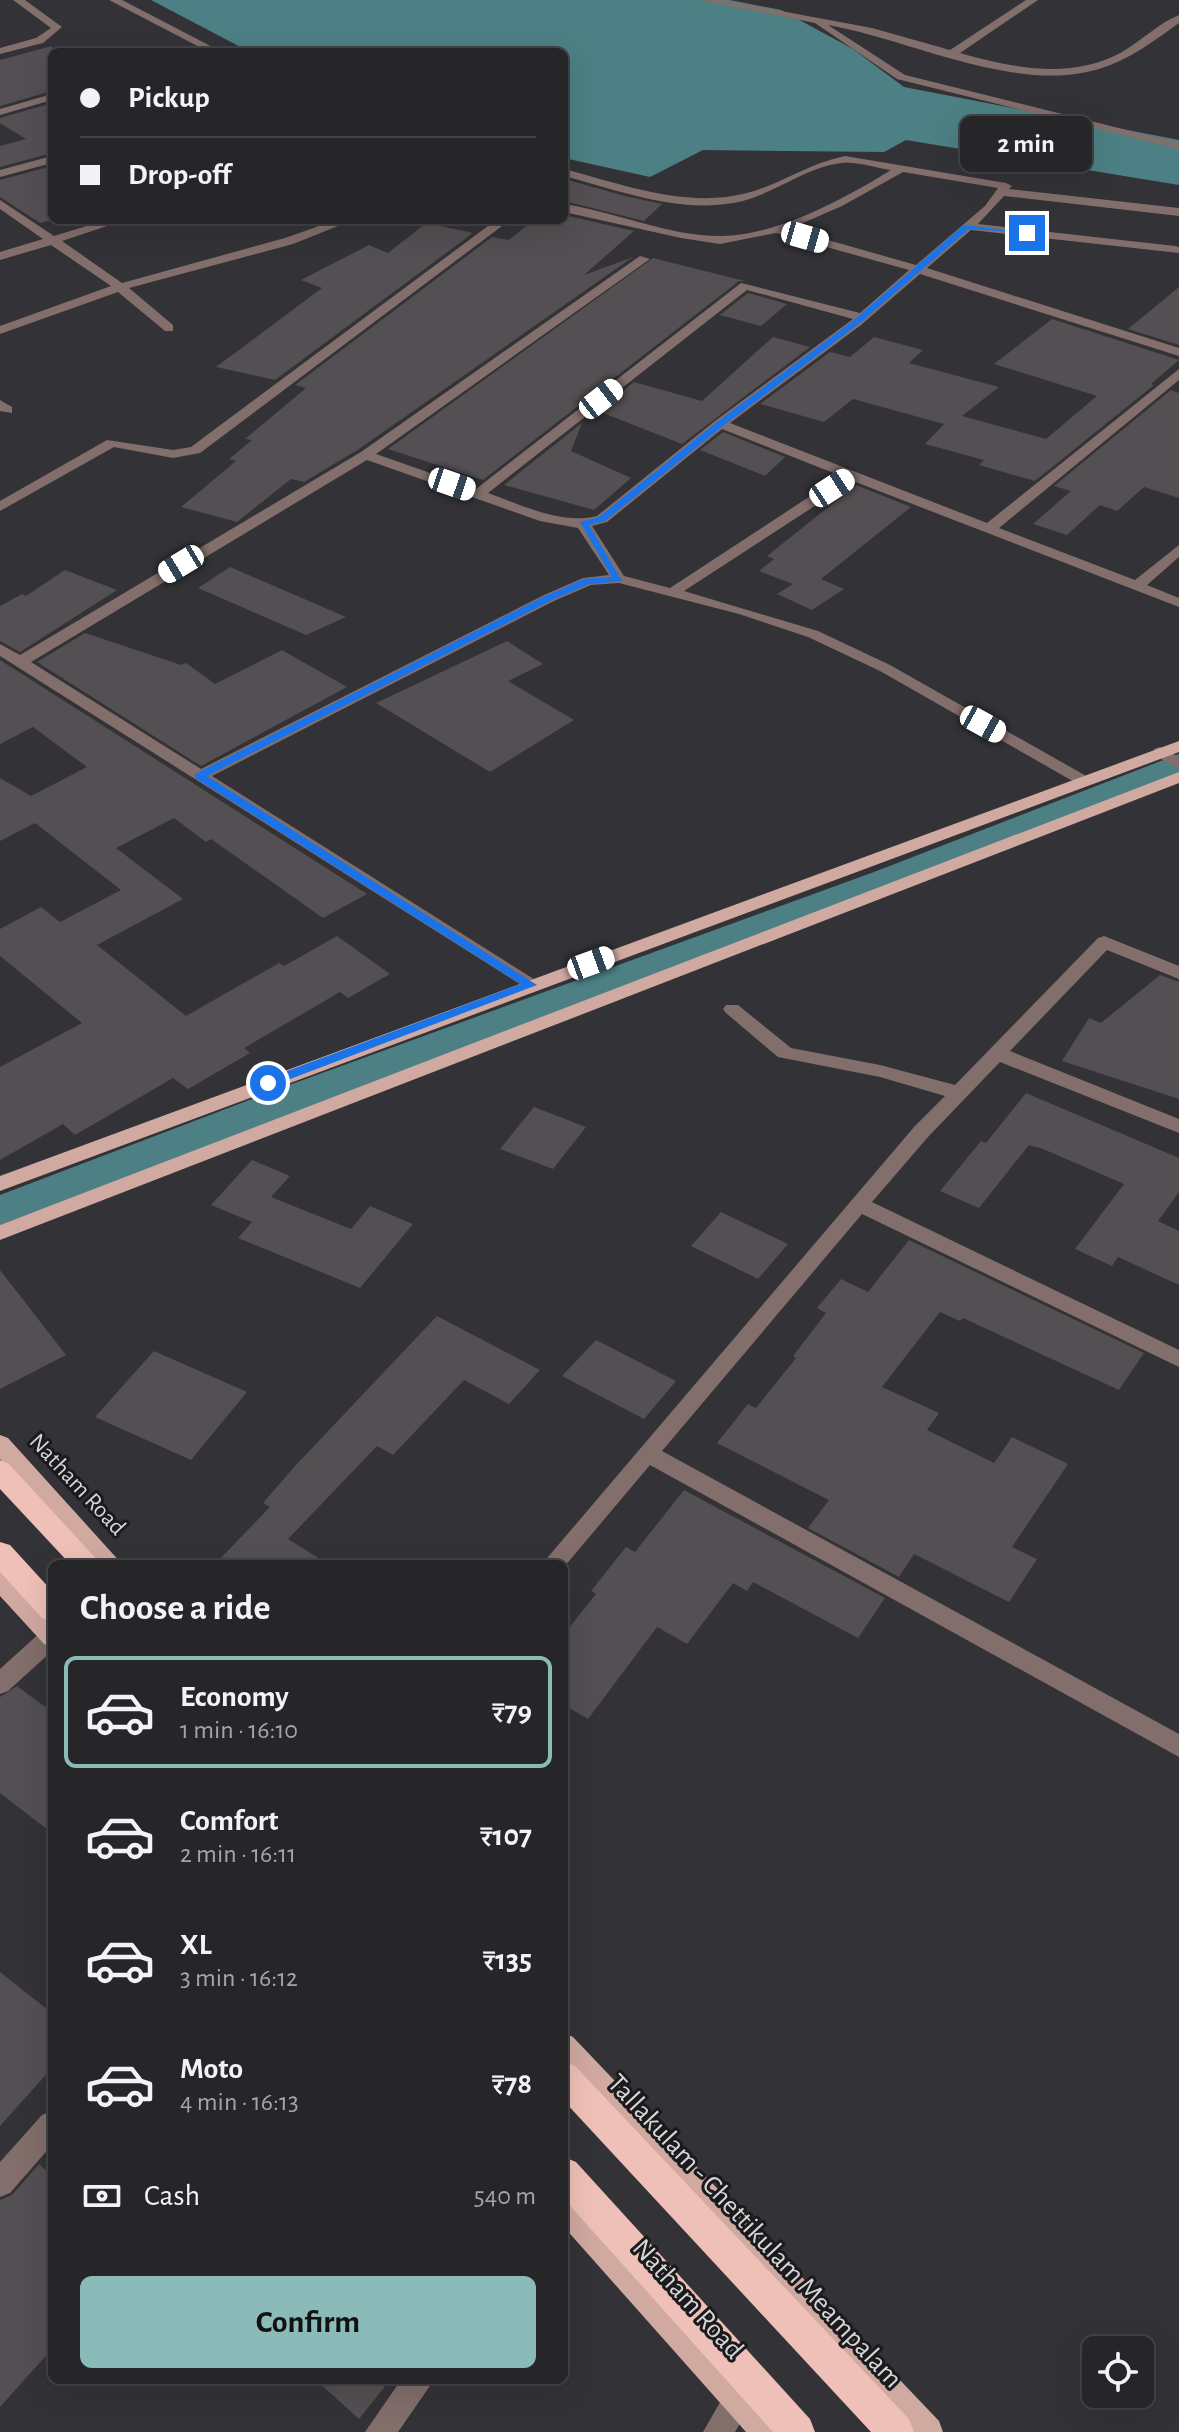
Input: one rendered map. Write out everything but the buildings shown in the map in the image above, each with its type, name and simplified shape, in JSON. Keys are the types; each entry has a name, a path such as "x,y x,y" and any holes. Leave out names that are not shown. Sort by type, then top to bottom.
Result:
{"highway":[{"path":"0,1471 83,1560"},
{"path":"0,1553 48,1606"},
{"name":"Tallakulam - Chettikulam Meampalam","path":"568,2081 896,2432"},
{"path":"568,2178 797,2432"}],"main road":[{"path":"0,1184 1082,780 1174,760"},
{"path":"0,1233 1174,760"},
{"name":"Natham Road","path":"0,1444 107,1560"},
{"path":"0,1580 48,1633"},
{"path":"568,2050 928,2432"},
{"name":"Natham Road","path":"568,2210 766,2432"}],"street":[{"path":"0,51 42,39 54,33 57,27 18,0"},
{"path":"114,0 209,48"},
{"path":"706,0 845,25 1029,69 1086,70 1134,50 1179,18"},
{"path":"953,53 1033,0"},
{"path":"815,22 901,77 1179,146"},
{"path":"0,112 48,98"},
{"path":"0,174 48,160"},
{"path":"366,455 545,518 583,524 602,519 720,424 862,317 967,226 1006,186 861,161 829,162 752,195 704,200 612,185 568,173"},
{"path":"568,209 723,241 745,240 879,184 900,169"},
{"path":"1001,192 1179,212"},
{"path":"0,204 120,287 169,328"},
{"path":"0,256 105,224"},
{"path":"0,330 120,287 289,241 336,224"},
{"path":"0,507 112,443 173,454 195,450 499,224"},
{"path":"967,226 1178,253"},
{"path":"776,229 918,269 1179,352"},
{"path":"20,662 366,455 644,259"},
{"path":"480,493 745,286 862,317"},
{"path":"988,529 1179,373"},
{"path":"720,424 1179,603"},
{"path":"673,592 852,475"},
{"path":"583,524 619,579"},
{"path":"1136,587 1179,549"},
{"path":"199,776 549,598 588,581 619,579 813,634 885,668 1082,780"},
{"path":"0,649 531,985"},
{"path":"556,1560 959,1093 1104,942 1179,973"},
{"path":"732,1009 785,1053 880,1071 959,1093"},
{"path":"996,1053 1179,1126"},
{"path":"860,1205 1179,1359"},
{"path":"649,1454 1179,1746"},
{"path":"0,1684 48,1641"},
{"path":"0,2183 48,2129"},
{"path":"380,2432 416,2384"},
{"path":"718,2432 738,2401"}],"water":[{"path":"151,0 730,0 781,10 853,49 904,87 1179,140 1179,185 906,140 884,152 703,150 650,177 568,159 568,48 242,48"}],"waterway":[{"path":"0,1211 294,1097 886,880 1179,764"}],"route":[{"path":"268,1083 531,985 199,776 549,598 588,581 619,579 583,524 602,519 720,424 857,322 967,226 1027,233"}]}
